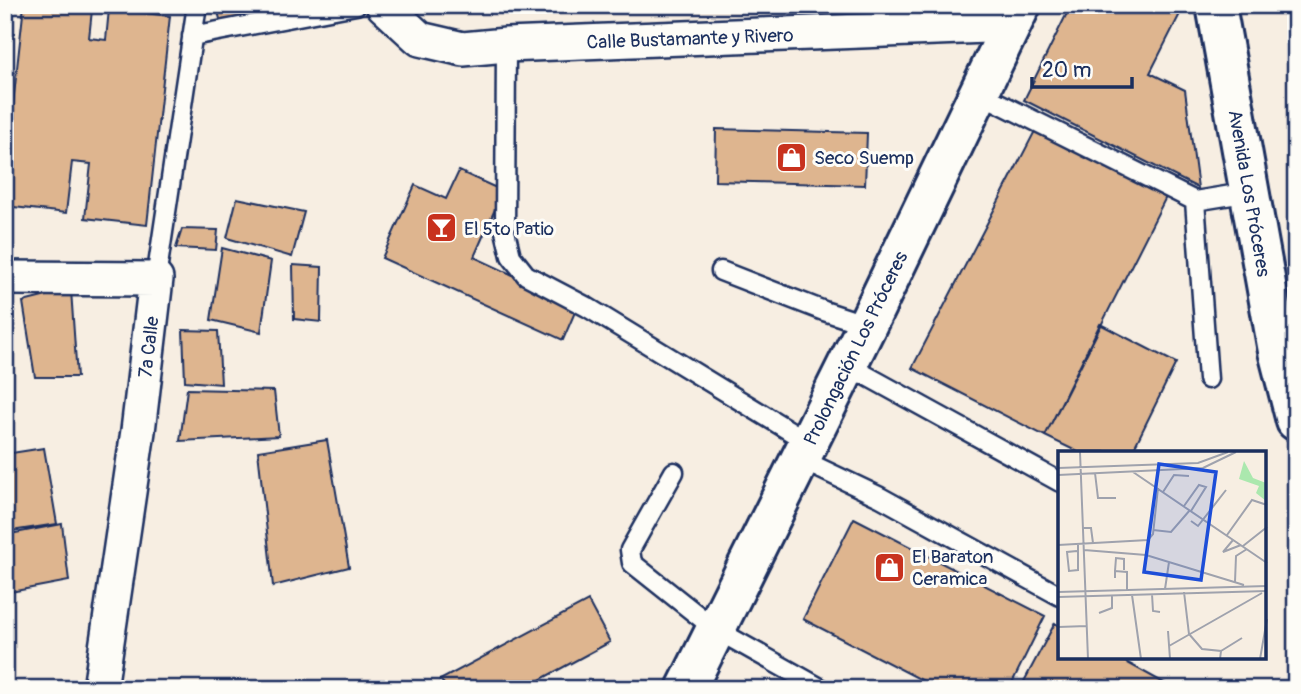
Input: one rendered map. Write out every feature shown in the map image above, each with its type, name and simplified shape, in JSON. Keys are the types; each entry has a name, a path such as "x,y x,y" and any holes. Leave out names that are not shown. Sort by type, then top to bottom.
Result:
{"street":[{"name":"Calle Bustamante y Rivero","path":"383,5 420,39 463,49 1017,15"},
{"name":"Avenida Los Próceres","path":"1216,5 1278,351 1296,421"},
{"name":"Prolongación Los Próceres","path":"686,689 1017,15"},
{"path":"5,278 156,279"},
{"name":"7a Calle","path":"100,689 138,431 156,279"}],"lane":[{"name":"7a Calle","path":"156,279 197,5"},
{"path":"192,36 356,5"},
{"path":"506,45 505,231 511,256 526,275 587,307 880,497 1058,595"},
{"path":"979,93 1195,201 1250,192"},
{"path":"1195,201 1208,379"},
{"path":"721,271 867,325"},
{"path":"847,365 1058,481"},
{"path":"674,472 630,550 632,563 715,629 822,689"}],"building":[{"path":"24,5 92,10 89,38 106,40 109,9 170,16 147,225 85,218 91,164 72,162 66,213 5,206 5,176"},
{"path":"216,5 312,5 222,26"},
{"path":"1071,5 1173,5 1182,10 1150,73 1185,90 1198,188 1024,100"},
{"path":"1037,127 1167,195 1045,436 912,368"},
{"name":"Seco Suemp","path":"716,129 867,133 865,185 715,181"},
{"name":"El 5to Patio","path":"459,171 503,191 474,257 578,305 563,340 382,258 415,185 446,199"},
{"path":"237,198 304,212 292,257 227,238"},
{"path":"182,229 218,230 216,250 176,248"},
{"path":"222,248 271,261 261,332 211,320"},
{"path":"293,265 322,267 321,322 294,319"},
{"path":"71,290 77,377 35,377 23,302"},
{"path":"1100,324 1176,363 1132,451 1076,451 1045,436"},
{"path":"183,330 218,331 221,384 185,381"},
{"path":"187,389 274,391 279,436 180,441"},
{"path":"327,440 349,567 273,586 258,451"},
{"path":"44,448 57,524 5,532 5,454"},
{"name":"El Baraton Ceramica","path":"854,518 1045,616 1009,689 939,689 803,619"},
{"path":"62,524 69,581 5,593 5,535"},
{"path":"588,601 610,642 523,689 449,689 440,680"},
{"path":"1055,623 1058,625 1058,659 1121,659 1175,689 1020,689"},
{"path":"5,668 12,689 5,689"}],"place":[{"name":"Seco Suemp","path":"791,157"},
{"name":"El 5to Patio","path":"441,228"},
{"name":"El Baraton Ceramica","path":"889,567"}]}
